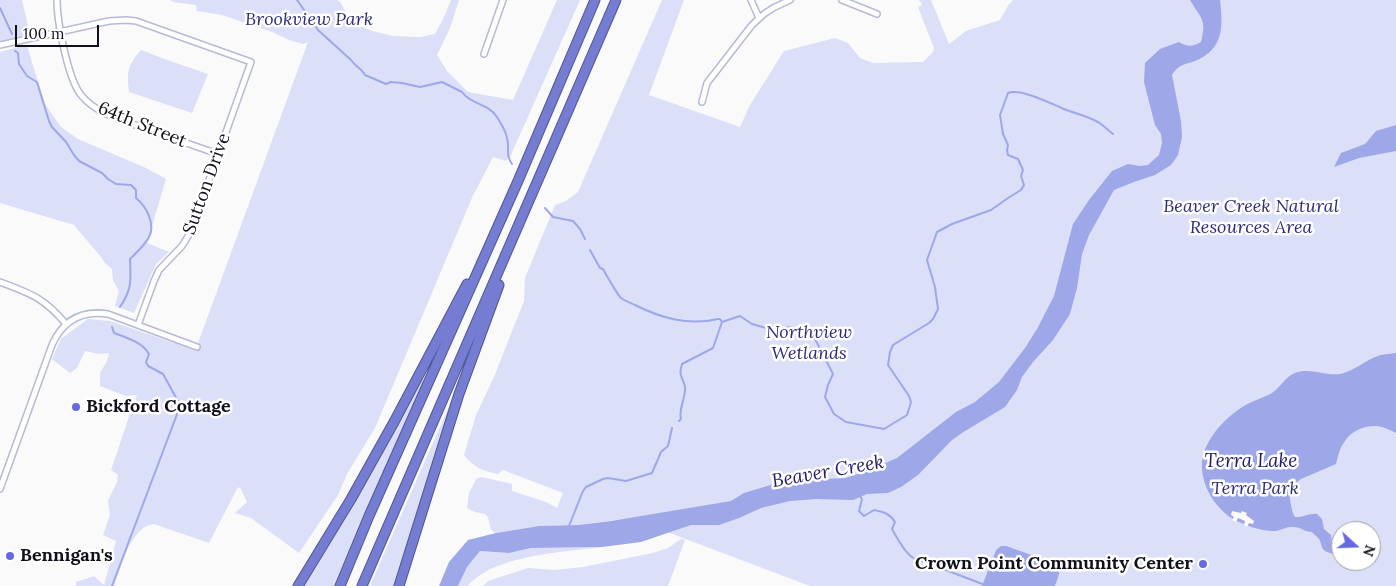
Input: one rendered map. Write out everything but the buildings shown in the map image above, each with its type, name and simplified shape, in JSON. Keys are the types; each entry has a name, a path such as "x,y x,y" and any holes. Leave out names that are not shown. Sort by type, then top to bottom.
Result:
{"highway":[{"path":"340,586 369,516 483,262 595,0"},
{"path":"362,586 616,0"},
{"path":"399,586 459,394 530,199"},
{"path":"298,586 351,499 468,282 483,262"}],"street":[{"path":"0,45 61,32 57,0"},
{"path":"484,54 503,0"},
{"path":"751,0 759,18"},
{"path":"702,102 708,83 759,18 773,8 790,0"},
{"path":"842,0 877,14"},
{"name":"Sutton Drive","path":"61,32 117,20 136,21 250,62 187,239 159,270 138,325"},
{"name":"64th Street","path":"61,32 69,69 75,85 90,104 109,115 218,154"},
{"path":"0,282 42,300 66,324"},
{"path":"0,489 52,345 60,330 66,324 79,316 99,313 108,314 197,347"}],"green space":[{"path":"0,0 22,0 30,34 0,42"},
{"name":"Brookview Park","path":"170,0 337,0 352,22 372,31 393,36 420,37 435,34 451,0 459,0 450,28 437,55 447,71 468,92 513,100 557,0 580,0 510,157 505,161 493,157 474,193 375,428 347,474 338,495 299,553 251,518 235,513 247,502 241,489 238,487 209,543 154,524 139,532 133,540 123,559 114,586 76,586 76,582 94,576 104,585 116,541 103,535 110,515 108,501 117,482 118,475 111,470 137,395 126,396 100,386 100,373 109,353 98,354 85,351 77,368 70,373 52,359 61,339 88,319 110,321 174,343 176,339 197,346 308,42 303,44 289,40 272,32 222,15 197,11 196,5"},
{"path":"662,0 684,0 649,95 740,127 750,105 784,51 835,38 848,43 860,58 873,63 923,62 933,52 934,48 918,7 922,5 919,0 931,0 949,44 966,31 1000,20 1013,0 1396,0 1396,586 810,586 630,518 578,525 539,526 496,533 491,530 488,517 485,514 467,508 469,493 476,479 481,477 512,484 512,491 546,502 557,508 563,493 503,470 498,474 483,470 471,463 464,455 476,415 494,377 524,301 525,278 555,205 566,201 578,192"},
{"path":"27,46 45,104 61,127 78,139 146,168 166,179 147,243 169,252 156,264 134,313 115,306 119,291 113,280 112,269 74,225 0,203 0,52"},
{"path":"141,50 208,74 192,113 129,92 129,70 133,60"},
{"path":"422,378 424,379 334,586 304,586 365,484"},
{"path":"454,395 394,586 370,586"},
{"path":"681,539 685,540 668,586 483,586 488,581 528,568 555,570 583,567 653,553 668,548"},
{"path":"602,547 550,553 512,561 479,576 468,586 458,586 467,567 480,551 509,553 531,548"}],"water":[{"path":"1190,0 1220,0 1221,28 1220,36 1212,50 1205,56 1179,67 1172,75 1181,121 1182,137 1178,155 1171,165 1155,175 1114,190 1089,235 1082,254 1077,288 1070,314 1053,340 1022,377 1017,390 1005,407 952,440 918,475 901,487 888,493 867,494 853,500 816,499 790,501 761,508 719,525 691,525 641,542 602,547 531,548 509,553 480,551 467,567 458,586 439,586 449,562 468,540 539,526 578,525 611,521 731,501 744,493 774,484 846,478 897,458 956,412 975,402 999,382 1037,329 1054,296 1073,224 1089,200 1112,171 1128,164 1148,165 1159,155 1162,143 1161,134 1155,125 1144,82 1145,63 1160,49 1179,42 1190,46 1201,42 1203,34 1202,19"},
{"path":"1396,125 1396,151 1359,158 1334,167 1341,153 1365,144 1376,131"},
{"name":"Terra Lake","path":"1396,353 1396,433 1377,426 1359,429 1343,443 1336,464 1301,479 1292,486 1289,494 1295,517 1317,514 1322,519 1324,529 1331,535 1331,554 1324,550 1319,539 1312,532 1294,527 1276,531 1254,528 1233,519 1217,505 1206,487 1203,477 1203,457 1212,436 1228,417 1246,405 1272,393 1288,377 1295,373 1312,371 1340,374 1381,355"},
{"path":"1001,546 1006,546 1057,565 1059,571 1055,586 982,586 996,550"}],"pier":[{"path":"1232,511 1247,513 1246,515 1254,521 1253,524 1249,523 1247,527 1244,525 1245,521 1238,518 1236,522 1232,520 1234,517 1231,515"}],"waterway":[{"path":"297,0 318,30 365,75 386,84 391,82 420,87 442,82 462,92 470,99 493,112 505,132 512,164"},
{"path":"0,8 12,34"},
{"path":"15,51 18,53 19,64 27,76 37,82 52,127 66,142 74,155 79,161 102,173 116,184 131,185 136,190 136,198 149,216 151,232 145,243 130,259 130,284 127,295 120,307"},
{"path":"590,250 621,298 655,314 675,320 696,322 720,319 722,322 740,316 752,324 773,330 790,327 814,337 833,374 825,397 834,414 846,422 884,429 907,415 911,402 888,365 893,345 929,323 938,309 935,287 927,260 937,232 952,224 991,210 1021,190 1024,185 1021,176 1023,170 1018,159 1008,155 1008,145 1003,134 1000,115 1008,93 1014,92 1028,95 1088,117 1097,121 1113,134"},
{"path":"545,208 553,217 573,221 585,239"},
{"path":"679,421 681,419 680,411 685,391 681,375 682,364 713,348 722,322"},
{"path":"112,327 114,333 134,341 146,350 149,354 146,362 148,366 163,374 179,403 179,409 112,586"},
{"path":"569,526 586,487 603,479 626,481 652,473 661,452 668,446 672,428"},
{"path":"860,496 862,499 859,511 864,516 874,510 889,515 895,522 892,529 897,539 913,558 985,585"}],"place":[{"name":"Bickford Cottage","path":"76,407"},
{"name":"Bennigan's","path":"10,556"},
{"name":"Crown Point Community Center","path":"1203,564"}],"park label":[{"name":"Beaver Creek Natural Resources Area","path":"1251,217"},
{"name":"Northview Wetlands","path":"809,343"},
{"name":"Terra Park","path":"1255,489"}],"water label":[{"name":"Beaver Creek","path":"828,472"}]}
